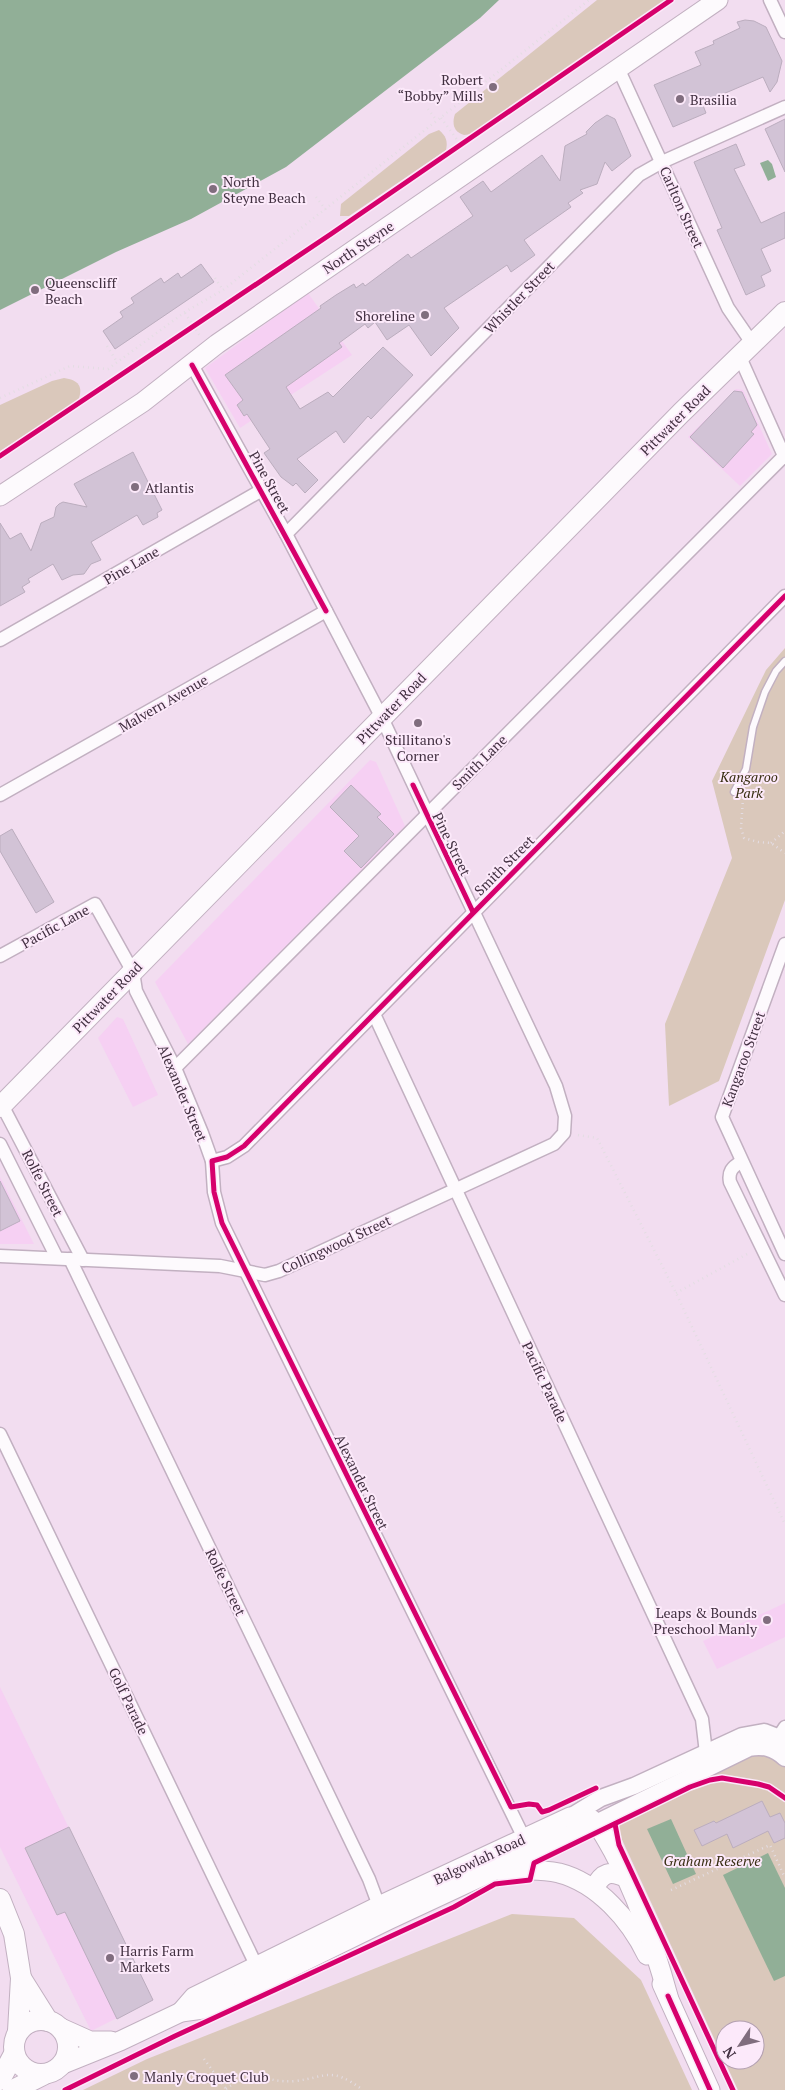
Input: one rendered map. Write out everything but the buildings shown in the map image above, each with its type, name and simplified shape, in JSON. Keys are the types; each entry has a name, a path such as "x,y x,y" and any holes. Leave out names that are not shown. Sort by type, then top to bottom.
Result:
{"main road":[{"name":"North Steyne","path":"0,496 143,402 217,344 718,0"},
{"name":"Pittwater Road","path":"1,1106 746,349 785,312"},
{"name":"Balgowlah Road","path":"181,2012 194,1997 379,1906 570,1817"},
{"path":"570,1817 583,1817 596,1823 627,1878 655,1948 668,1996"},
{"name":"Balgowlah Road","path":"63,2064 120,2041 181,2012 203,2009 237,1994 596,1823"},
{"path":"490,1872 531,1870 560,1873 594,1889 628,1924 640,1941 668,1996 710,2090"},
{"path":"594,1889 604,1874 613,1872 627,1878"},
{"path":"0,1899 14,1934 21,1978 18,2031 14,2040 14,2054 18,2063 25,2070 43,2075"},
{"path":"13,2090 43,2075 52,2073 63,2064 69,2049 67,2039 21,1978"},
{"path":"18,2031 29,2022 54,2024"},
{"name":"Balgowlah Road","path":"54,2024 90,2041 120,2041"},
{"path":"0,2080 14,2054"}],"street":[{"path":"770,0 785,32"},
{"name":"Carlton Street","path":"618,68 746,349 785,457"},
{"name":"Whistler Street","path":"286,534 639,175 662,162 785,106"},
{"name":"Pine Street","path":"192,364 286,534 382,718 426,815 556,1086 565,1116 564,1133"},
{"name":"Smith Lane","path":"175,1068 785,457"},
{"name":"Pine Lane","path":"0,640 262,490"},
{"name":"Smith Street","path":"212,1161 227,1157 244,1146 785,596"},
{"name":"Malvern Avenue","path":"0,795 326,611"},
{"name":"Pacific Lane","path":"0,956 95,904 132,972"},
{"name":"Kangaroo Street","path":"785,944 722,1117 741,1162 785,1254"},
{"name":"Alexander Street","path":"132,972 136,991 175,1068 212,1161 214,1192 222,1223 524,1838"},
{"name":"Pacific Parade","path":"374,1014 702,1719 706,1752"},
{"name":"Rolfe Street","path":"1,1106 83,1260"},
{"name":"Collingwood Street","path":"0,1256 220,1266 265,1275 279,1271 455,1188 554,1144 564,1133"},
{"name":"Rolfe Street","path":"0,1144 56,1258"},
{"path":"741,1162 733,1166 730,1182 785,1295"},
{"name":"Rolfe Street","path":"70,1259 369,1879 379,1906"},
{"name":"Golf Parade","path":"0,1434 257,1967"},
{"name":"Balgowlah Road","path":"570,1817 602,1798 634,1786 742,1736 758,1732 783,1734"},
{"name":"Balgowlah Road","path":"596,1823 749,1748 760,1746 771,1748 785,1758"}],"lane":[{"path":"734,792 746,769 753,727 765,692 776,671 785,661"}],"path":[{"path":"0,398 70,366 108,369 185,312 223,290 589,0"},
{"path":"428,109 437,121"},
{"path":"441,118 461,145"},
{"path":"453,150 468,140"},
{"path":"316,197 326,210"},
{"path":"215,278 223,290"},
{"path":"185,312 201,337"},
{"path":"186,332 202,322"},
{"path":"107,346 117,362"},
{"path":"746,769 741,828 744,838 771,843 785,853"},
{"path":"771,843 785,831"},
{"path":"564,1133 597,1138 676,1293 785,1524"},
{"path":"676,1293 761,1247"},
{"path":"671,1890 770,1845 785,1878"},
{"path":"204,2059 226,2089 236,2081 250,2076 295,2081 326,2074 342,2077 363,2090"}],"shaded area":[{"path":"0,0 499,0 480,18 286,167 191,219 116,252 0,310"},
{"path":"768,160 772,164 776,177 768,181 760,163"},
{"path":"308,293 352,355 240,428 205,368"},
{"path":"736,389 743,390 772,454 740,486 688,437"},
{"path":"370,760 376,762 405,826 188,1044 155,982"},
{"path":"117,1017 123,1019 158,1095 133,1107 98,1038"},
{"path":"0,1177 34,1244 0,1244"},
{"name":"Leaps & Bounds Preschool Manly","path":"785,1603 785,1637 717,1669 703,1641"},
{"path":"0,1687 153,2000 91,2031 0,1847"},
{"path":"671,1819 696,1874 673,1884 647,1829"},
{"path":"768,1853 785,1888 785,1976 774,1981 723,1875"}],"green space":[{"path":"597,0 668,0 472,134 464,135 458,132 454,124 455,114"},
{"path":"439,130 446,139 446,150 349,216 340,216 341,204 429,134"},
{"path":"64,378 73,380 80,388 78,401 0,451 0,405 52,381"},
{"name":"Kangaroo Park","path":"785,648 785,900 719,1081 669,1106 665,1024 732,858 712,781 766,670"},
{"name":"Graham Reserve","path":"752,1753 772,1756 785,1766 785,2090 738,2090 729,2070 765,2070 765,2020 715,2020 715,2040 618,1831 620,1823 696,1787 694,1782"},
{"path":"512,1914 574,1918 641,1980 692,2090 83,2090 147,2059"}],"cycle path":[{"path":"0,456 331,234 671,0"},
{"path":"192,365 326,611"},
{"path":"596,1788 542,1812 537,1805 529,1804 511,1807 222,1223 214,1192 212,1161 227,1157 244,1146 785,596"},
{"path":"413,785 473,912"},
{"path":"65,2090 175,2036 454,1907 495,1884 530,1880 534,1863 690,1787 722,1778 769,1787 785,1798"},
{"path":"615,1824 619,1845 733,2090"},
{"path":"668,1996 710,2090"}],"place":[{"name":"Robert “Bobby” Mills","path":"493,87"},
{"name":"Brasilia","path":"680,99"},
{"name":"North Steyne Beach","path":"213,189"},
{"name":"Queenscliff Beach","path":"35,290"},
{"name":"Shoreline","path":"425,315"},
{"name":"Atlantis","path":"135,487"},
{"name":"Stillitano's Corner","path":"418,723"},
{"name":"Leaps & Bounds Preschool Manly","path":"767,1620"},
{"name":"Harris Farm Markets","path":"110,1958"},
{"name":"Manly Croquet Club","path":"134,2076"}]}
